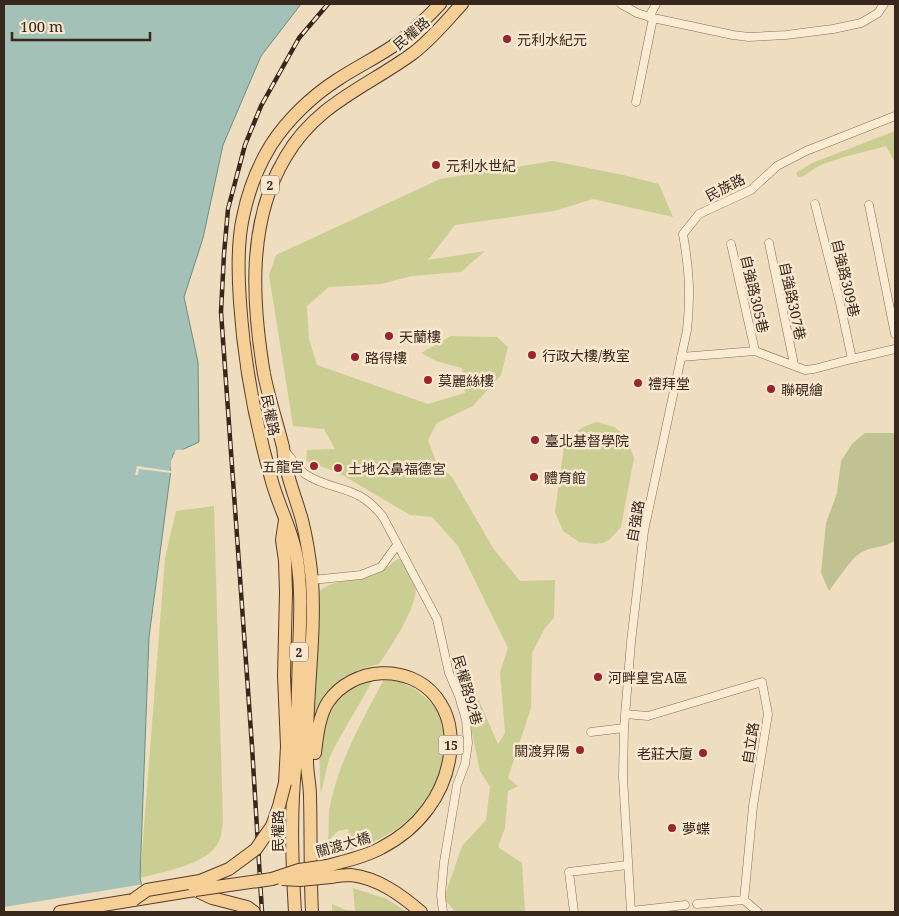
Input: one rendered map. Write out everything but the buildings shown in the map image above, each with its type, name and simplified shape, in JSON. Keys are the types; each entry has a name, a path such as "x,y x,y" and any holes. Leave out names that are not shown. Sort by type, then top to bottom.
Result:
{"main road":[{"name":"民權路","path":"295,912 292,873 293,786 296,760 300,611 298,562 294,540 276,498 261,443 252,397 242,331 239,280 243,217 259,169 271,145 286,125 308,102 336,80 397,43 421,24 440,4"},
{"name":"民權路","path":"312,912 310,795 307,761 312,580 302,521 285,466 283,448 264,374 256,307 256,258 261,216 271,184 301,134 321,113 343,97 412,54 430,39 462,4"},
{"path":"133,900 147,890 200,881 229,869 256,849 272,826 285,783 287,746 284,676 286,592 282,540 284,520"},
{"name":"關渡大橋","path":"60,912 272,879 300,880 329,872 382,848 404,833 424,815 439,793 448,766 452,736 448,717 436,697 422,684 404,675 384,672 362,675 346,683 338,690 323,711 316,737 310,795"},
{"name":"關渡大橋","path":"329,872 370,880 401,895 421,912"},
{"path":"195,890 212,898 247,907 254,912"}],"street":[{"path":"621,4 637,13 651,17 749,37 786,35 833,29 861,23 878,13 884,4"},
{"path":"636,102 651,17 656,4"},
{"name":"民族路","path":"681,357 687,330 690,300 688,264 683,234 699,214 751,190 777,166 799,155 895,116"},
{"name":"自強路309巷","path":"815,204 852,359"},
{"path":"870,205 895,334"},
{"name":"自強路307巷","path":"769,243 794,364"},
{"name":"自強路305巷","path":"731,244 755,351"},
{"path":"681,357 755,351 794,364 805,370 895,349"},
{"name":"自強路","path":"631,912 623,777 624,728 631,642 644,531 681,357"},
{"name":"民權路","path":"283,448 302,472 314,479 352,491 369,502 382,517 423,596"},
{"path":"312,580 362,575 381,567 397,545"},
{"name":"民權路92巷","path":"423,596 437,619 449,673 459,696 466,720 468,743 465,764 457,785 444,862 440,896 443,912"},
{"name":"自立路","path":"625,714 648,716 762,682 768,714 752,806 744,900"},
{"path":"591,732 624,728"},
{"path":"574,912 569,872 627,865"},
{"path":"697,904 744,900 758,912"},
{"path":"631,912 685,905"}],"green space":[{"path":"895,131 894,161 886,146 832,161 815,168 803,176 798,177 796,173 812,163"},
{"path":"553,161 659,184 673,217 593,199 554,211 455,225 428,260 485,251 461,272 412,276 381,284 329,287 307,306 309,339 317,365 428,404 465,393 462,368 436,361 421,353 451,336 497,337 508,347 501,375 473,406 437,423 428,440 437,464 452,477 493,548 520,581 555,580 554,618 545,628 532,653 531,708 508,778 518,786 508,791 505,828 498,847 522,863 525,912 455,912 444,898 462,846 486,820 490,787 480,771 462,686 469,678 498,744 505,733 500,672 508,648 458,546 432,517 410,515 339,473 306,461 307,450 335,449 324,429 293,426 269,275 276,255 440,179"},
{"path":"597,422 614,427 621,432 627,438 634,458 621,527 610,539 603,543 595,544 579,542 563,531 555,512 564,446 570,437 578,431"},
{"path":"865,433 895,433 895,540 892,543 863,551 855,557 829,591 821,573 826,523 837,493 841,461 852,444"},
{"path":"214,506 223,822 221,834 214,849 206,856 172,870 140,878 165,558 176,511"},
{"path":"397,559 400,559 415,587 413,604 403,626 379,664 356,671 338,682 324,697 313,719 319,592 331,584 374,575"},
{"path":"384,679 397,681 413,688 428,700 438,712 446,733 446,748 441,775 423,803 406,822 374,842 349,850 348,829 338,831 328,841 330,806 346,756"},
{"path":"373,680 329,759 321,793 321,745 330,709 336,700 348,690"},
{"path":"353,888 387,899 407,912 332,912 332,904 346,910 355,911"}],"water":[{"path":"4,4 301,4 261,56 223,145 203,238 184,297 198,362 199,442 173,454 149,637 140,878 148,912 4,912"}],"pier":[{"path":"190,449 175,456 172,478 171,473 139,469 138,475 135,475 137,466 171,471 171,461 176,450"},
{"path":"144,884 150,911 4,912 4,907"}],"railway":[{"path":"262,912 221,312 224,254 228,209 245,145 261,106 299,38 328,4"}],"place":[{"name":"元利水紀元","path":"507,39"},
{"name":"元利水世紀","path":"436,165"},
{"name":"天蘭樓","path":"389,336"},
{"name":"行政大樓/教室","path":"532,355"},
{"name":"路得樓","path":"355,357"},
{"name":"莫麗絲樓","path":"428,380"},
{"name":"禮拜堂","path":"638,383"},
{"name":"聯硯繪","path":"771,389"},
{"name":"臺北基督學院","path":"535,440"},
{"name":"五龍宮","path":"314,466"},
{"name":"土地公鼻福德宮","path":"338,468"},
{"name":"體育館","path":"534,477"},
{"name":"河畔皇宮A區","path":"598,677"},
{"name":"關渡昇陽","path":"580,750"},
{"name":"老莊大廈","path":"703,753"},
{"name":"夢蝶","path":"672,828"}]}
